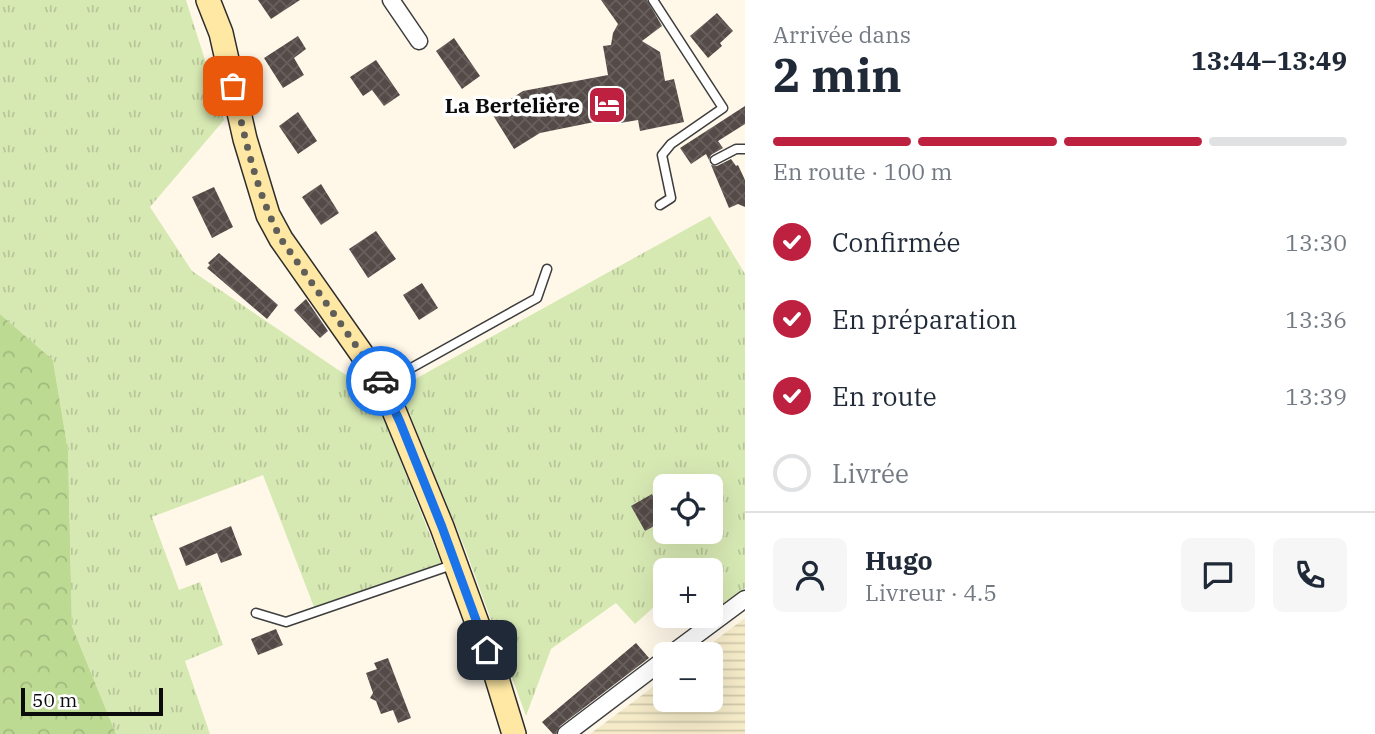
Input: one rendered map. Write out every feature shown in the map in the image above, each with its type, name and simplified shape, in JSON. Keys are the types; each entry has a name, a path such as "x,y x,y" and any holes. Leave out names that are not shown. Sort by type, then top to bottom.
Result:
{"street":[{"path":"208,0 220,33 245,139 268,215 281,239 383,384 455,564 495,672 514,734"},
{"path":"391,0 419,41"},
{"path":"687,642 745,599"},
{"path":"566,734 653,668"}],"lane":[{"path":"653,0 723,108 671,144 662,155 671,198 660,205"},
{"path":"715,160 736,149 745,149"},
{"path":"383,384 537,298 547,269"},
{"path":"256,613 286,622 455,564"}],"shaded area":[{"path":"745,618 745,734 590,734 653,687 653,712 723,712 723,642 713,642"}],"green space":[{"path":"0,0 186,0 224,120 150,207 192,271 374,394 441,563 314,607 263,475 152,517 179,590 200,582 223,645 185,661 210,734 116,734 72,626 68,451 53,360 0,314"},
{"path":"710,216 745,274 745,588 723,604 723,558 653,558 653,608 635,624 616,603 551,649 526,716 466,551 399,388"},
{"path":"0,314 53,360 68,451 72,626 116,734 0,734"}],"building":[{"path":"258,0 300,0 271,19"},
{"path":"601,0 647,0 662,26 642,41 660,52 665,81 674,79 684,122 640,131 638,120 620,123 619,117 540,133 514,149 491,112 523,91 608,75 603,46 611,45 618,24"},
{"path":"717,13 733,31 720,43 722,46 708,58 690,36"},
{"path":"298,36 306,49 294,58 304,75 283,88 264,58"},
{"path":"454,38 480,76 462,89 436,51"},
{"path":"376,60 400,95 384,106 372,90 363,96 350,77"},
{"path":"745,106 745,124 718,141 723,148 711,155 709,160 706,154 691,164 680,148"},
{"path":"298,112 317,141 298,154 279,126"},
{"path":"731,159 738,165 745,180 745,207 738,204 729,208 711,165 717,166"},
{"path":"321,184 339,213 321,225 302,197"},
{"path":"214,187 233,227 212,238 192,197"},
{"path":"376,231 396,259 368,278 349,249"},
{"path":"219,253 278,305 267,319 207,268 210,265 208,263"},
{"path":"422,283 438,308 419,320 403,295"},
{"path":"306,299 328,331 320,338 294,310"},
{"path":"652,494 653,527 645,531 631,506"},
{"path":"231,526 242,555 221,563 217,553 186,566 179,548"},
{"path":"276,629 283,645 258,655 251,639"},
{"path":"636,643 649,658 553,734 542,722"},
{"path":"388,658 411,718 398,723 393,710 381,714 376,701 370,698 373,693 366,673 377,669 374,663"}],"way so far":[{"path":"233,86 245,139 268,215 281,239 381,381"}],"place":[{"name":"La Bertelière","path":"607,105"}],"route":[{"path":"381,381 442,527 487,650"}]}
